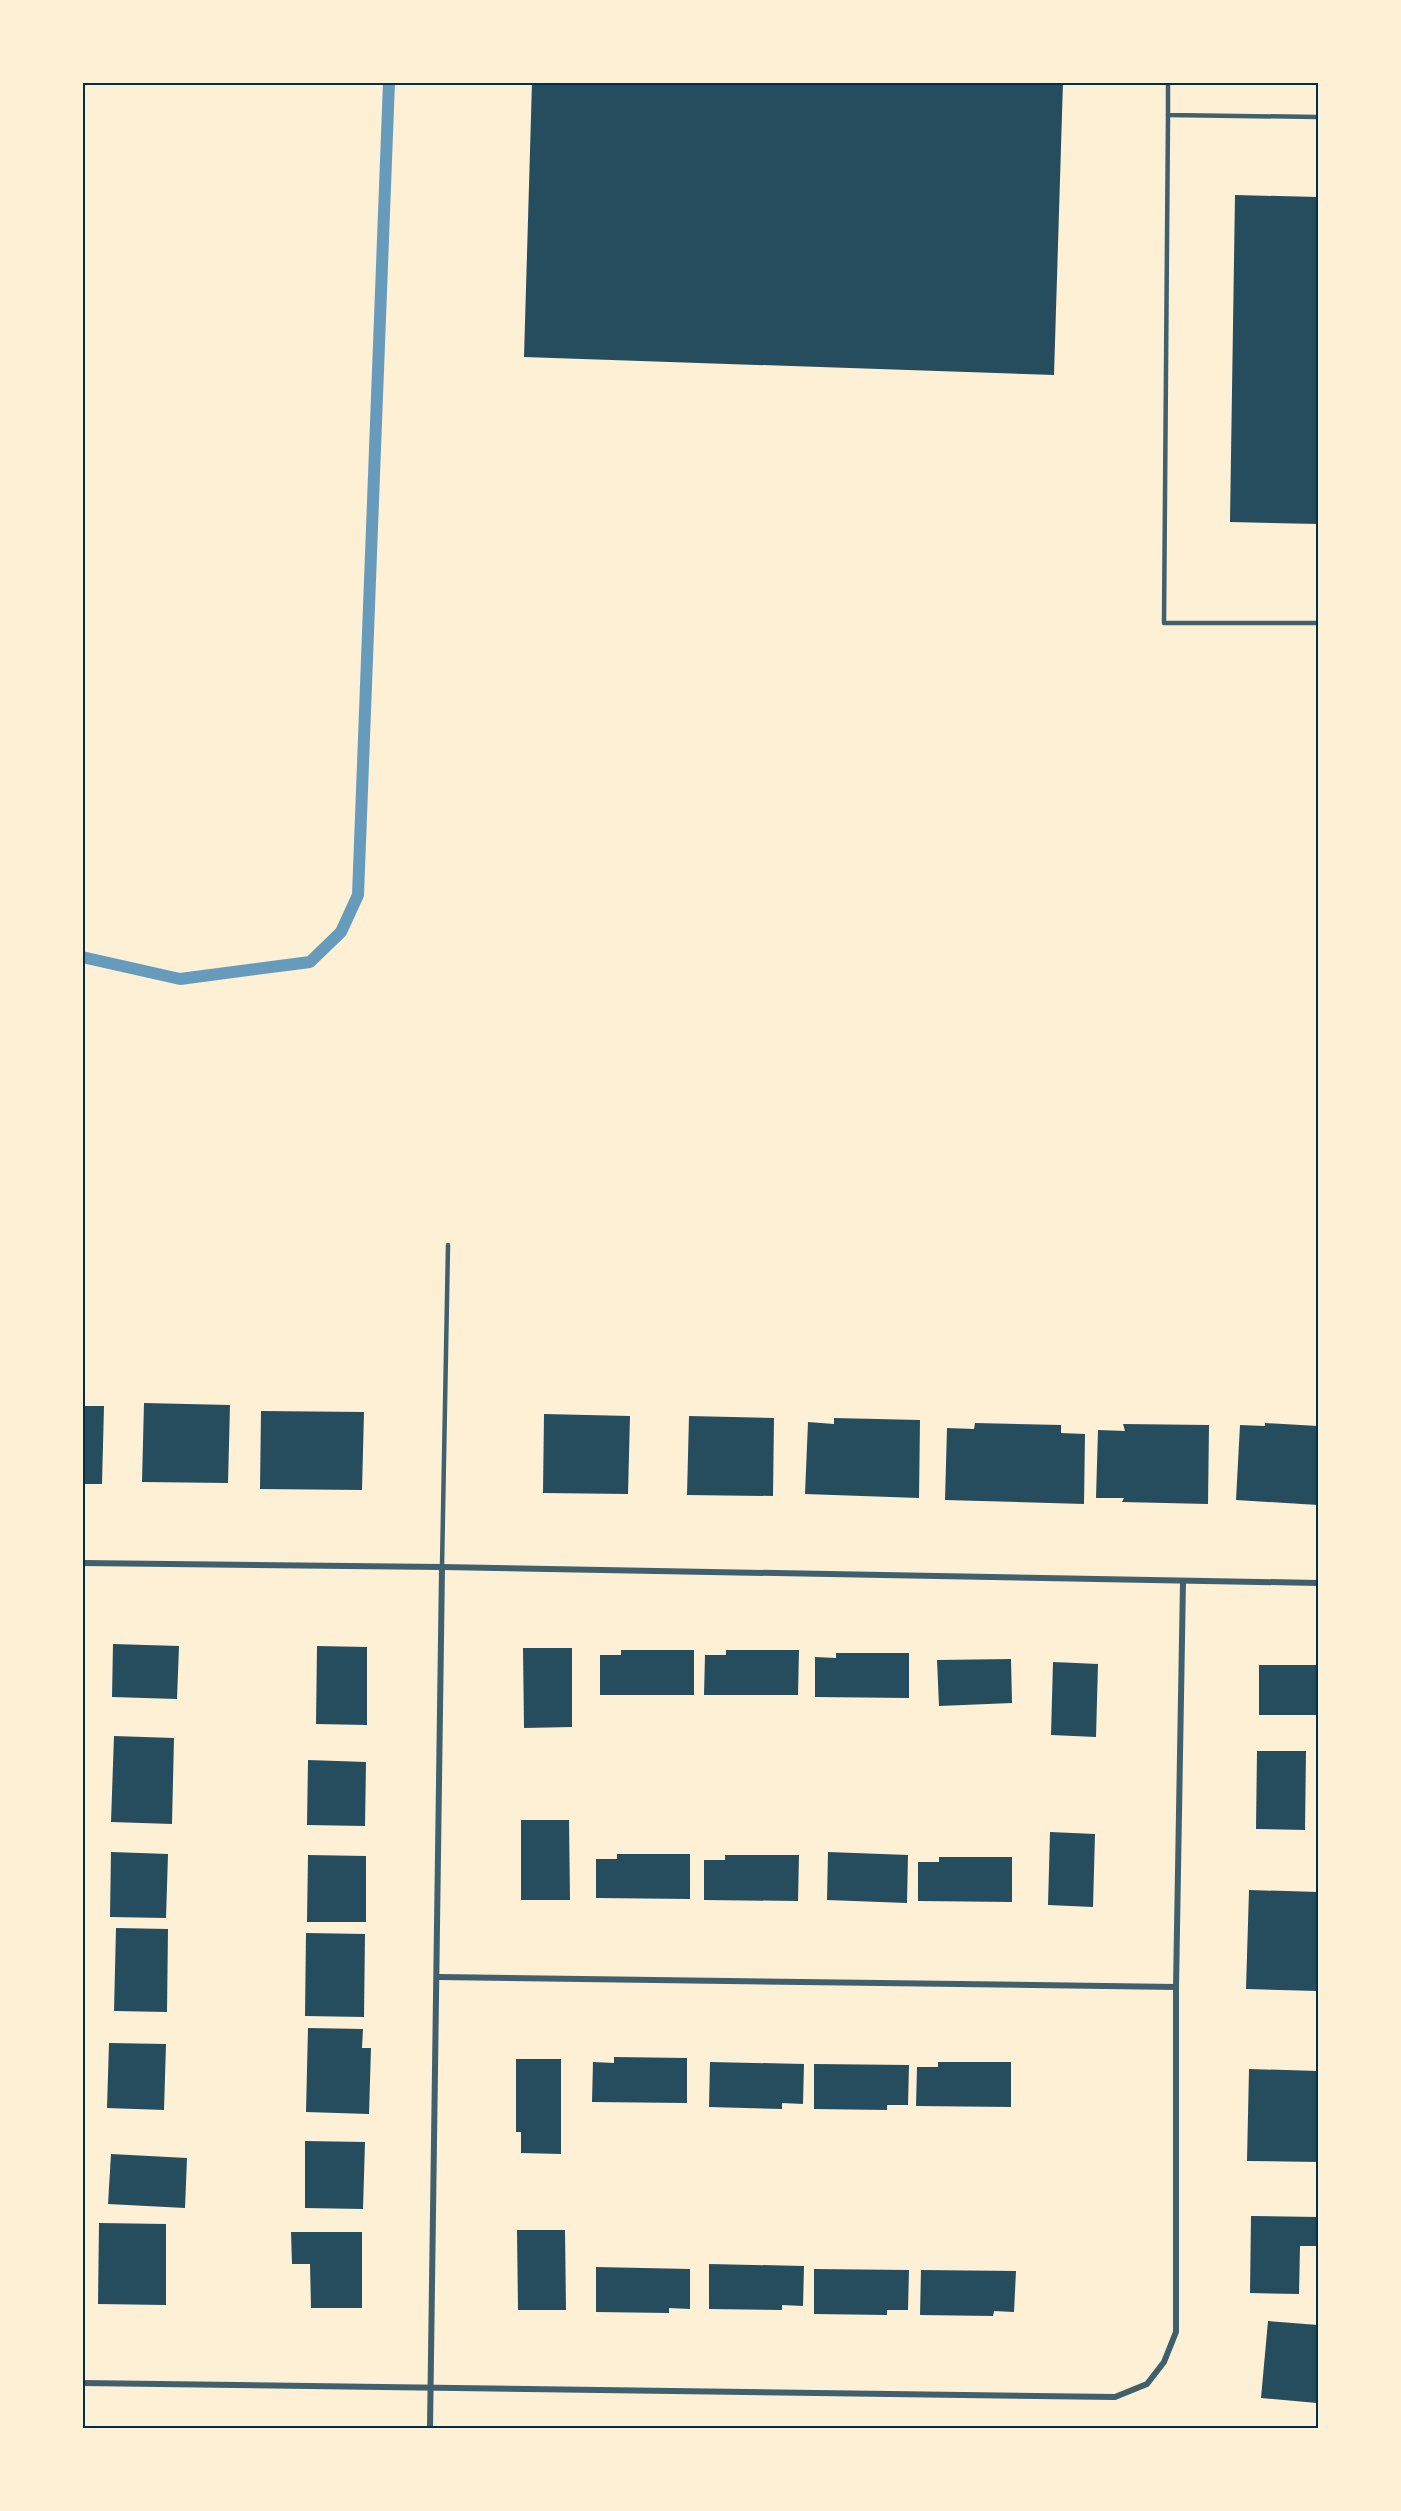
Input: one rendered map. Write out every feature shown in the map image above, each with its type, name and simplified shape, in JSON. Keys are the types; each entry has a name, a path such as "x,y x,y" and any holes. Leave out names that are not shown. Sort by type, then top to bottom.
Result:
{"street":[{"path":"82,1563 1318,1582"},
{"path":"430,2428 442,1567"},
{"path":"82,2383 1115,2397 1147,2384 1164,2362 1176,2332 1176,1987 1183,1581"},
{"path":"438,1977 1176,1987"}],"lane":[{"path":"1168,82 1164,623 1318,623"},
{"path":"1168,115 1318,117"},
{"path":"442,1567 448,1245"}],"building":[{"path":"532,82 1063,82 1054,375 524,357"},
{"path":"1235,195 1318,197 1318,524 1230,522"},
{"path":"144,1403 230,1405 228,1483 142,1482"},
{"path":"82,1406 104,1406 102,1484 82,1484"},
{"path":"261,1411 364,1412 362,1490 260,1489"},
{"path":"544,1414 630,1416 628,1494 543,1493"},
{"path":"689,1416 774,1418 773,1496 687,1495"},
{"path":"834,1418 920,1420 919,1498 805,1494 808,1422 834,1424"},
{"path":"975,1423 1061,1425 1061,1433 1085,1434 1084,1504 945,1500 947,1428 974,1429"},
{"path":"1265,1423 1318,1426 1318,1505 1236,1500 1240,1425 1265,1426"},
{"path":"1123,1424 1209,1425 1208,1504 1122,1502 1124,1498 1096,1498 1098,1430 1125,1431"},
{"path":"113,1644 179,1646 177,1699 112,1697"},
{"path":"317,1646 367,1647 367,1725 316,1724"},
{"path":"523,1648 572,1648 572,1727 524,1728"},
{"path":"621,1650 694,1650 694,1695 600,1695 600,1655 621,1655"},
{"path":"726,1650 799,1650 798,1695 704,1695 705,1655 726,1655"},
{"path":"836,1653 909,1653 909,1698 815,1697 815,1657 836,1658"},
{"path":"1011,1659 1012,1703 939,1706 937,1660"},
{"path":"1053,1662 1098,1664 1096,1737 1051,1735"},
{"path":"1259,1665 1318,1665 1318,1715 1259,1715"},
{"path":"114,1736 174,1738 172,1824 111,1822"},
{"path":"1257,1751 1306,1751 1305,1830 1256,1829"},
{"path":"308,1760 366,1762 365,1826 307,1825"},
{"path":"521,1820 569,1820 570,1900 521,1900"},
{"path":"1050,1832 1095,1834 1093,1907 1048,1905"},
{"path":"111,1852 168,1854 166,1918 110,1917"},
{"path":"828,1852 908,1855 907,1903 827,1900"},
{"path":"617,1854 690,1854 690,1899 596,1898 596,1859 617,1859"},
{"path":"308,1855 366,1856 366,1922 307,1922"},
{"path":"725,1855 799,1855 798,1901 704,1900 704,1860 725,1860"},
{"path":"939,1857 1012,1857 1012,1902 918,1901 918,1862 939,1862"},
{"path":"1249,1890 1318,1892 1318,1991 1246,1989"},
{"path":"116,1928 168,1929 167,2012 114,2011"},
{"path":"306,1933 365,1934 364,2017 305,2016"},
{"path":"308,2028 363,2029 362,2048 371,2048 369,2114 306,2112"},
{"path":"109,2043 166,2044 164,2110 107,2108"},
{"path":"614,2057 687,2058 687,2103 592,2102 593,2062 614,2063"},
{"path":"516,2059 561,2059 561,2154 521,2153 521,2132 516,2132"},
{"path":"710,2062 804,2064 803,2104 782,2103 782,2109 709,2107"},
{"path":"938,2062 1011,2062 1011,2107 916,2106 917,2067 938,2067"},
{"path":"814,2064 909,2065 908,2105 887,2105 887,2110 814,2109"},
{"path":"1249,2069 1318,2071 1318,2162 1247,2161"},
{"path":"305,2141 365,2142 363,2209 305,2208"},
{"path":"111,2154 187,2158 185,2208 108,2204"},
{"path":"1251,2216 1318,2217 1318,2246 1300,2246 1299,2294 1250,2293"},
{"path":"99,2223 166,2224 166,2305 98,2304"},
{"path":"517,2230 565,2230 566,2310 518,2310"},
{"path":"291,2232 362,2232 362,2308 311,2308 310,2264 292,2264"},
{"path":"709,2264 804,2266 803,2306 782,2305 782,2310 709,2309"},
{"path":"596,2267 690,2269 690,2309 669,2308 669,2313 596,2312"},
{"path":"814,2269 909,2270 908,2310 887,2310 887,2315 814,2314"},
{"path":"921,2270 1016,2271 1014,2312 994,2311 993,2316 920,2315"},
{"path":"1268,2321 1318,2325 1317,2403 1261,2398"}],"waterway":[{"path":"82,957 180,979 310,962 341,932 358,895 389,82"}]}
